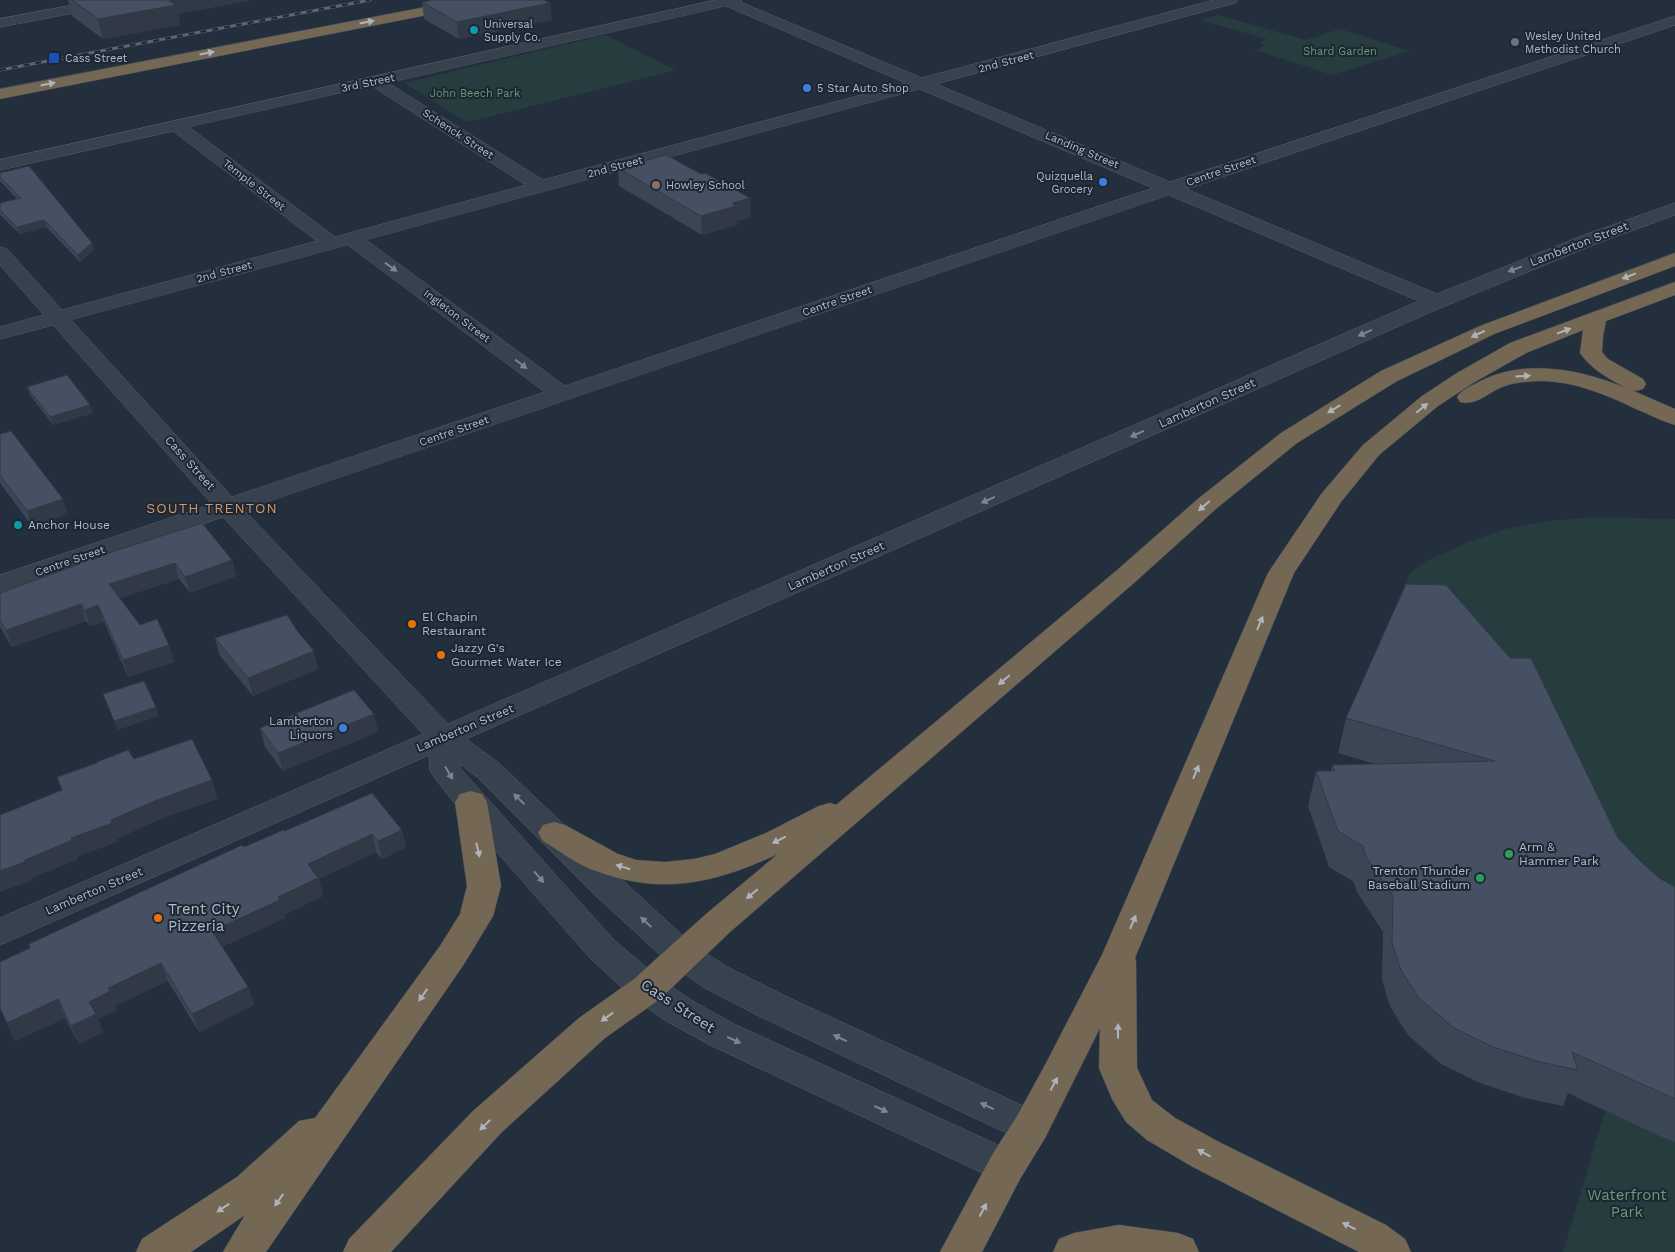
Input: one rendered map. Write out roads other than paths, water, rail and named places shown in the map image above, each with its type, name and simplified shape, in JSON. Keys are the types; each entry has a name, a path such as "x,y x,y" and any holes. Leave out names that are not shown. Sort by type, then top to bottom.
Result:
{"highway":[{"path":"0,80 419,0"},
{"path":"0,94 483,0"},
{"path":"364,1252 487,1122 592,1028 646,989 682,955 1125,577 1208,502 1289,438 1389,376 1435,354 1487,330 1675,259"},
{"path":"961,1252 1006,1167 1031,1127 1119,955 1281,573 1331,498 1371,450 1430,401 1466,378 1518,348 1675,288"},
{"path":"1597,318 1592,336 1591,353 1600,364 1618,376 1675,403"},
{"path":"1371,450 1422,430 1464,400 1496,381 1520,375 1588,381 1619,392 1675,418"},
{"path":"554,833 607,862 635,871 668,874 705,870 741,858 869,795"},
{"path":"244,1252 452,955 476,916 484,886 471,802"},
{"path":"1119,955 1118,1068 1131,1099 1139,1111 1161,1129 1207,1155 1372,1238 1390,1252"},
{"path":"157,1252 251,1189 353,1096"},
{"path":"1074,1252 1119,1243 1178,1252"}],"street":[{"path":"0,23 122,0"},
{"name":"2nd Street","path":"0,333 1230,0"},
{"name":"Landing Street","path":"731,1 1436,301"},
{"name":"3rd Street","path":"0,165 731,1"},
{"name":"Centre Street","path":"0,584 1171,188 1675,20"},
{"name":"Schenck Street","path":"375,81 541,187"},
{"name":"Temple Street","path":"177,126 331,244"},
{"name":"Lamberton Street","path":"0,932 1051,472 1436,301 1610,232 1675,209"},
{"name":"Ingleton Street","path":"351,238 562,394"},
{"name":"Cass Street","path":"0,253 229,508 443,737 488,770 607,886 682,955 717,978 772,1006 1031,1127"},
{"name":"Cass Street","path":"443,737 445,770 471,802 602,949 646,989 681,1012 722,1035 1006,1167"}],"railway":[{"path":"0,70 370,0"}],"place":[{"name":"Universal Supply Co.","path":"474,30"},
{"name":"Wesley United Methodist Church","path":"1515,42"},
{"name":"Cass Street","path":"54,58"},
{"name":"5 Star Auto Shop","path":"807,88"},
{"name":"Quizquella Grocery","path":"1103,182"},
{"name":"Howley School","path":"656,185"},
{"name":"Anchor House","path":"18,525"},
{"name":"El Chapin Restaurant","path":"412,624"},
{"name":"Jazzy G's Gourmet Water Ice","path":"441,655"},
{"name":"Lamberton Liquors","path":"343,728"},
{"name":"Arm & Hammer Park","path":"1509,854"},
{"name":"Trenton Thunder Baseball Stadium","path":"1480,878"},
{"name":"Trent City Pizzeria","path":"158,918"}],"district":[{"name":"SOUTH TRENTON","path":"212,508"}],"park label":[{"name":"Shard Garden","path":"1340,51"},
{"name":"John Beech Park","path":"475,93"},
{"name":"Waterfront Park","path":"1627,1204"}]}
